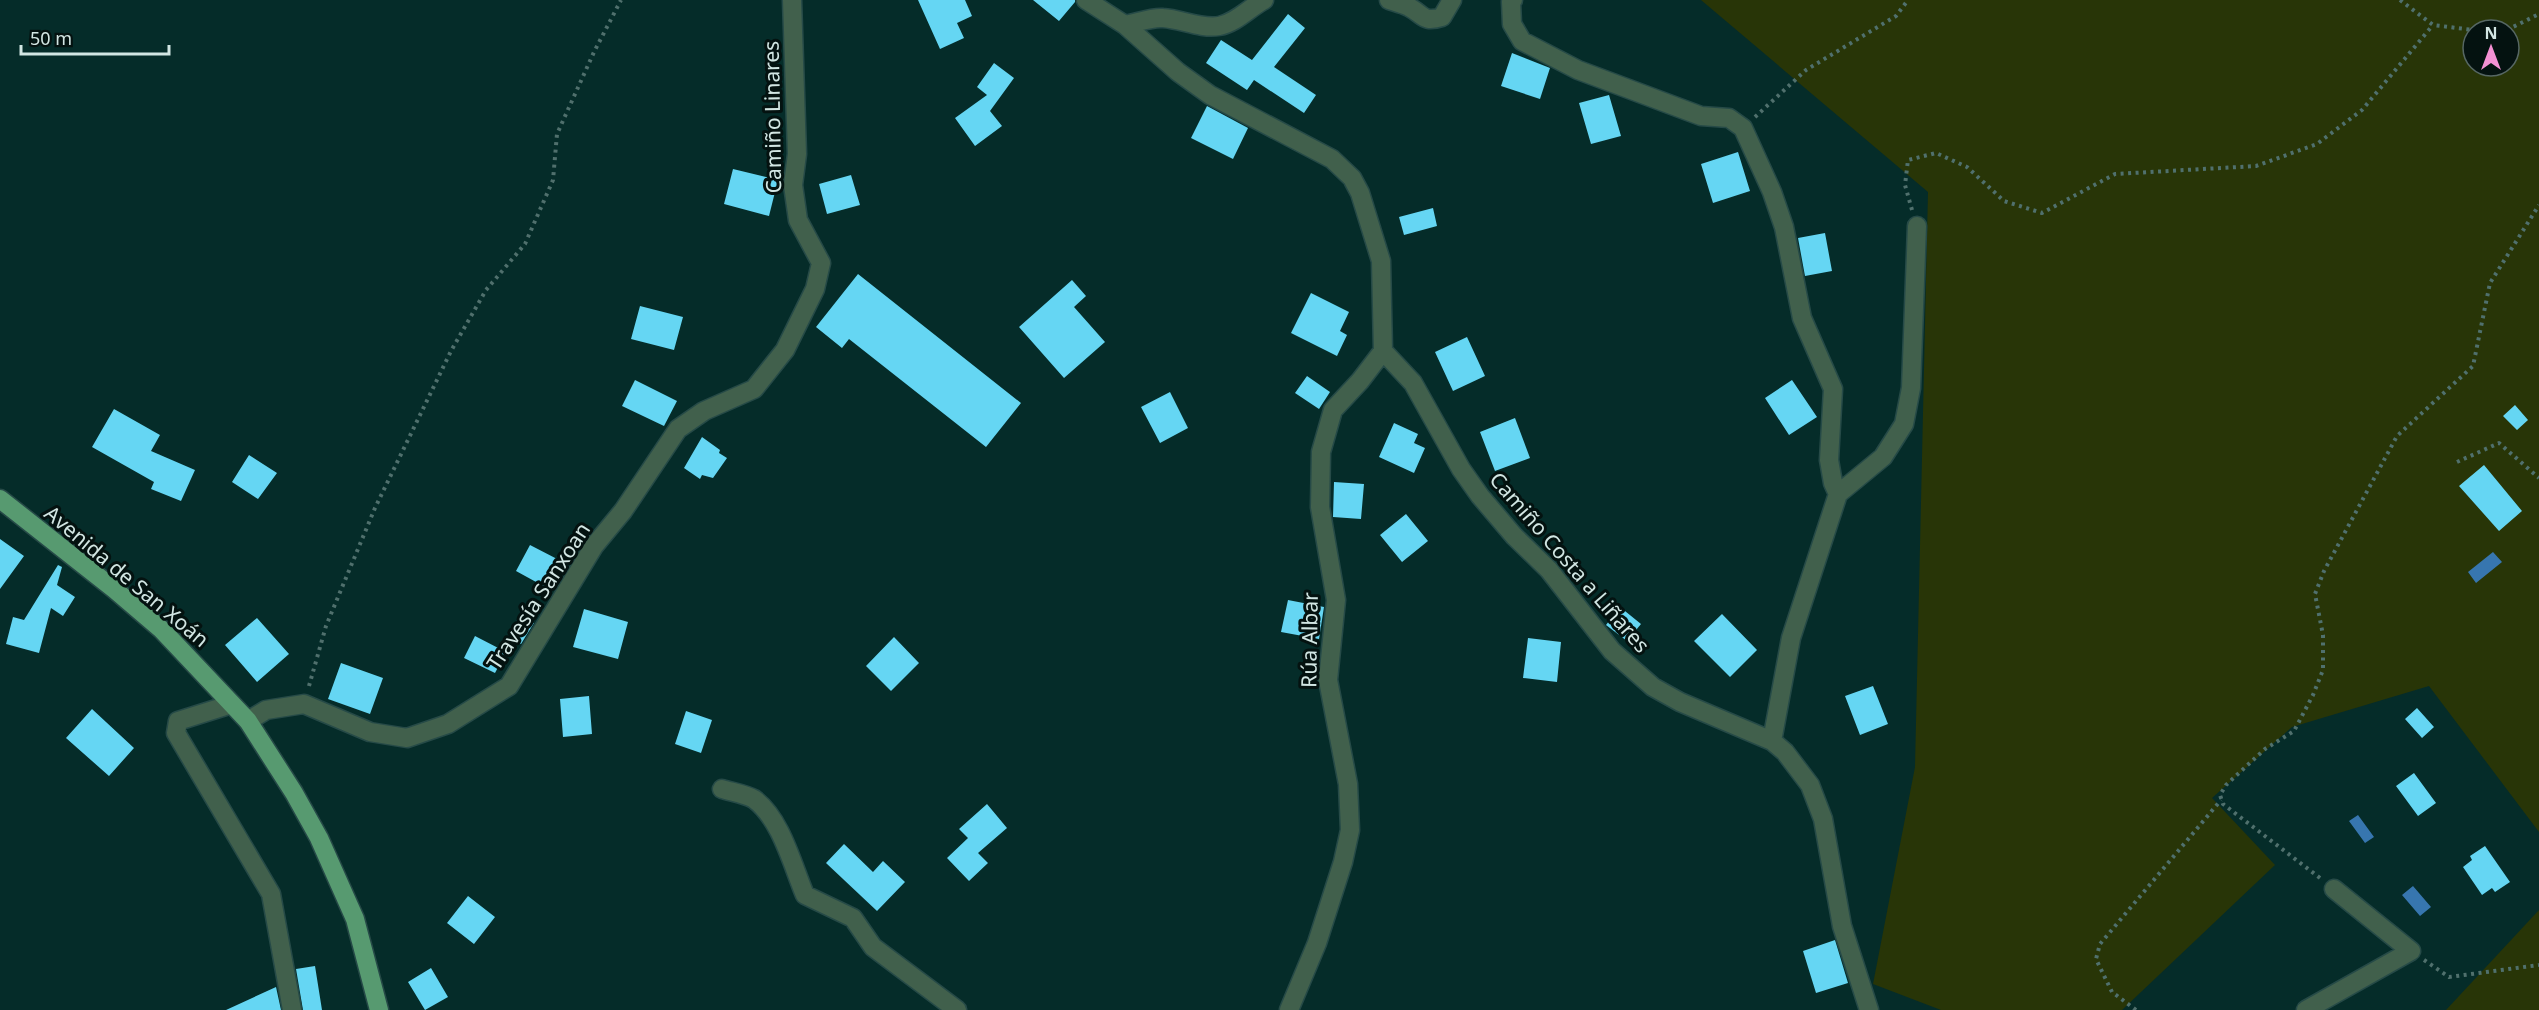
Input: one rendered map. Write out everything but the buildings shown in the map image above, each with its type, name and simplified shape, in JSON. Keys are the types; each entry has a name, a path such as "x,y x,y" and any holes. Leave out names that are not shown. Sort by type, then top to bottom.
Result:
{"main road":[{"name":"Avenida de San Xoán","path":"0,499 162,630 248,721 294,793 319,838 354,919 379,1010"}],"street":[{"name":"Camiño Linares","path":"754,389 785,350 815,289 821,263 798,220 793,185 797,154 792,0"},
{"path":"1086,0 1125,25 1178,72 1210,95 1332,159 1352,178 1360,193 1381,261 1383,351"},
{"path":"1125,25 1161,18 1219,26 1234,20 1250,7 1264,0"},
{"path":"1389,0 1432,20 1442,17 1452,0"},
{"path":"1511,1 1512,24 1522,41 1578,70 1701,116 1729,118 1743,128 1772,192 1784,227 1802,318 1833,389 1829,459 1833,483 1838,494"},
{"path":"1772,741 1791,638 1838,494 1882,457 1904,424 1911,388 1917,226"},
{"name":"Camiño Costa a Liñares","path":"1383,351 1413,383 1461,469 1480,496 1514,536 1550,570 1612,651 1653,687 1772,741 1785,752 1810,785 1823,819 1842,926 1869,1010"},
{"name":"Rúa Albar","path":"1289,1010 1317,943 1343,862 1350,830 1348,784 1328,680 1336,600 1320,507 1321,452 1333,410 1360,381 1383,351"},
{"name":"Travesía Sanxoan","path":"304,704 370,732 407,738 448,724 508,686 594,546 622,511 678,429 704,411 754,389"},
{"path":"232,704 178,721 176,733 271,894 292,1010"},
{"path":"248,721 266,710 304,704"},
{"path":"722,789 751,798 765,809 779,834 805,895 853,918 873,947 957,1010"},
{"path":"2306,1010 2411,951 2334,889"}],"path":[{"path":"304,704 326,626 375,508 451,351 486,291 525,244 553,180 557,134 594,52 621,0"},
{"path":"1743,128 1806,70 1896,16 1908,0"},
{"path":"2400,0 2433,25 2461,28"},
{"path":"2521,23 2539,14"},
{"path":"1917,226 1905,186 1908,160 1936,153 1967,167 2004,201 2042,213 2115,174 2256,166 2317,144 2362,110 2433,25"},
{"path":"2334,889 2223,804 2220,795 2226,785 2265,749 2294,730 2323,670 2323,635 2315,594 2324,571 2397,436 2473,366 2490,283 2539,205"},
{"path":"2457,462 2499,443 2539,478"},
{"path":"2136,1010 2112,992 2096,959 2100,944 2221,799"},
{"path":"2411,951 2449,978 2539,965"}],"green space":[{"path":"1701,0 2539,0 2539,832 2429,686 2292,727 2212,798 2275,865 2122,1010 1941,1010 1873,984 1915,767 1928,192"},
{"path":"2539,910 2539,1010 2446,1010"}],"water":[{"path":"2493,552 2502,562 2476,583 2468,572"},
{"path":"2358,815 2374,837 2365,843 2349,821"},
{"path":"2413,886 2431,907 2420,916 2402,895"}]}
